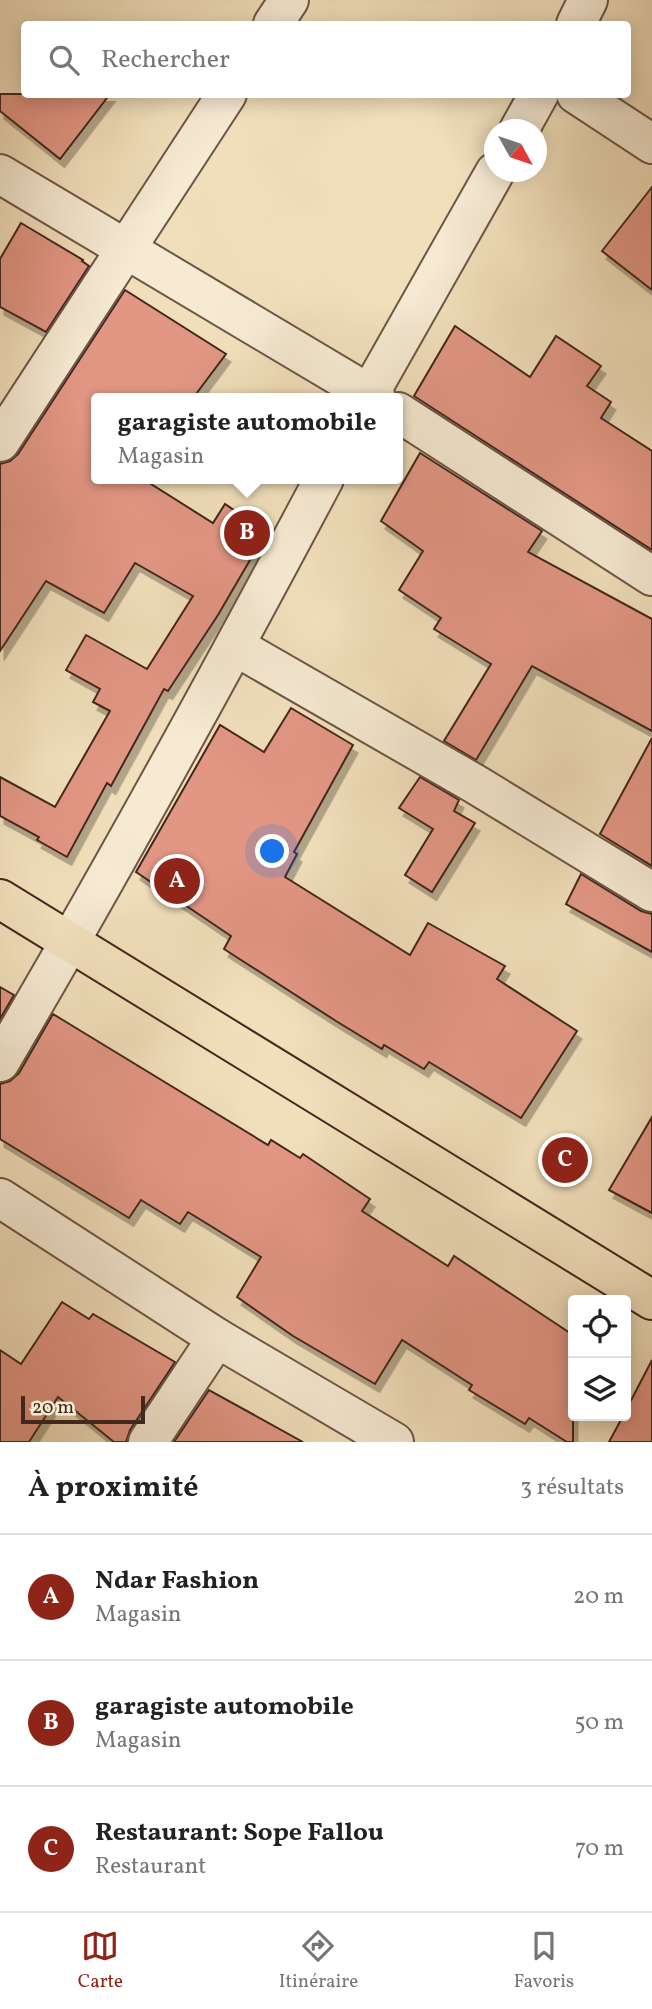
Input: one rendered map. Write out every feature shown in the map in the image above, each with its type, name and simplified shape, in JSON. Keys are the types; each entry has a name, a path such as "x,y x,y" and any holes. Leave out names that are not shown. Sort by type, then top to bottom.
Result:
{"highway":[{"path":"0,899 69,944 652,1300"}],"street":[{"path":"275,21 289,0"},
{"path":"578,21 589,0"},
{"path":"0,442 224,98"},
{"path":"525,119 537,98"},
{"path":"582,98 652,144"},
{"path":"0,174 364,393"},
{"path":"381,393 490,182"},
{"path":"403,418 652,576"},
{"path":"0,1062 235,646 321,484"},
{"path":"235,646 475,784 652,892"},
{"path":"0,1198 217,1338 394,1442"},
{"path":"148,1442 217,1338"}],"building":[{"path":"0,94 21,94 21,98 107,98 60,159 0,111"},
{"path":"652,187 652,290 602,251"},
{"path":"21,223 89,266 46,332 0,307 0,259"},
{"path":"125,290 226,354 197,393 91,393 91,484 151,484 213,523 225,504 263,530 261,533 264,536 218,615 168,691 164,689 111,786 107,783 67,857 37,840 39,837 0,816 0,777 55,807 110,711 93,702 100,689 66,670 86,635 147,669 193,596 135,563 104,613 46,581 0,651 0,464 10,461 18,454"},
{"path":"455,326 530,377 556,336 601,366 587,386 611,402 601,418 652,451 652,550 414,396"},
{"path":"420,453 542,531 528,552 652,619 652,731 532,666 476,760 444,741 491,664 434,629 441,618 399,590 423,551 381,521"},
{"path":"291,708 353,745 294,852 297,854 285,877 410,955 428,923 505,966 497,979 577,1031 521,1118 429,1062 424,1069 384,1045 382,1049 336,1021 224,949 231,936 136,872 220,725 264,752"},
{"path":"652,738 652,866 600,834"},
{"path":"420,777 459,800 454,811 475,823 432,892 405,875 433,829 399,808"},
{"path":"581,874 641,911 652,914 652,952 566,904"},
{"path":"0,987 14,995 0,1019"},
{"path":"53,1014 268,1145 271,1140 300,1158 303,1154 370,1199 362,1211 448,1266 454,1256 568,1332 568,1421 573,1421 573,1442 567,1442 529,1418 525,1424 469,1390 472,1385 402,1340 375,1384 293,1336 237,1297 261,1257 188,1212 180,1224 141,1200 129,1218 0,1139 0,1084 10,1081 19,1073"},
{"path":"652,1117 652,1213 609,1190"},
{"path":"62,1302 89,1319 93,1314 175,1362 130,1430 126,1442 114,1442 58,1397 29,1442 0,1442 0,1350 21,1364"},
{"path":"652,1360 652,1442 609,1442 620,1421 631,1421 631,1400"},
{"path":"209,1390 303,1442 174,1442"}],"place":[{"name":"garagiste automobile","path":"247,533"},
{"name":"Ndar Fashion","path":"177,881"},
{"name":"Restaurant: Sope Fallou","path":"565,1160"}]}
